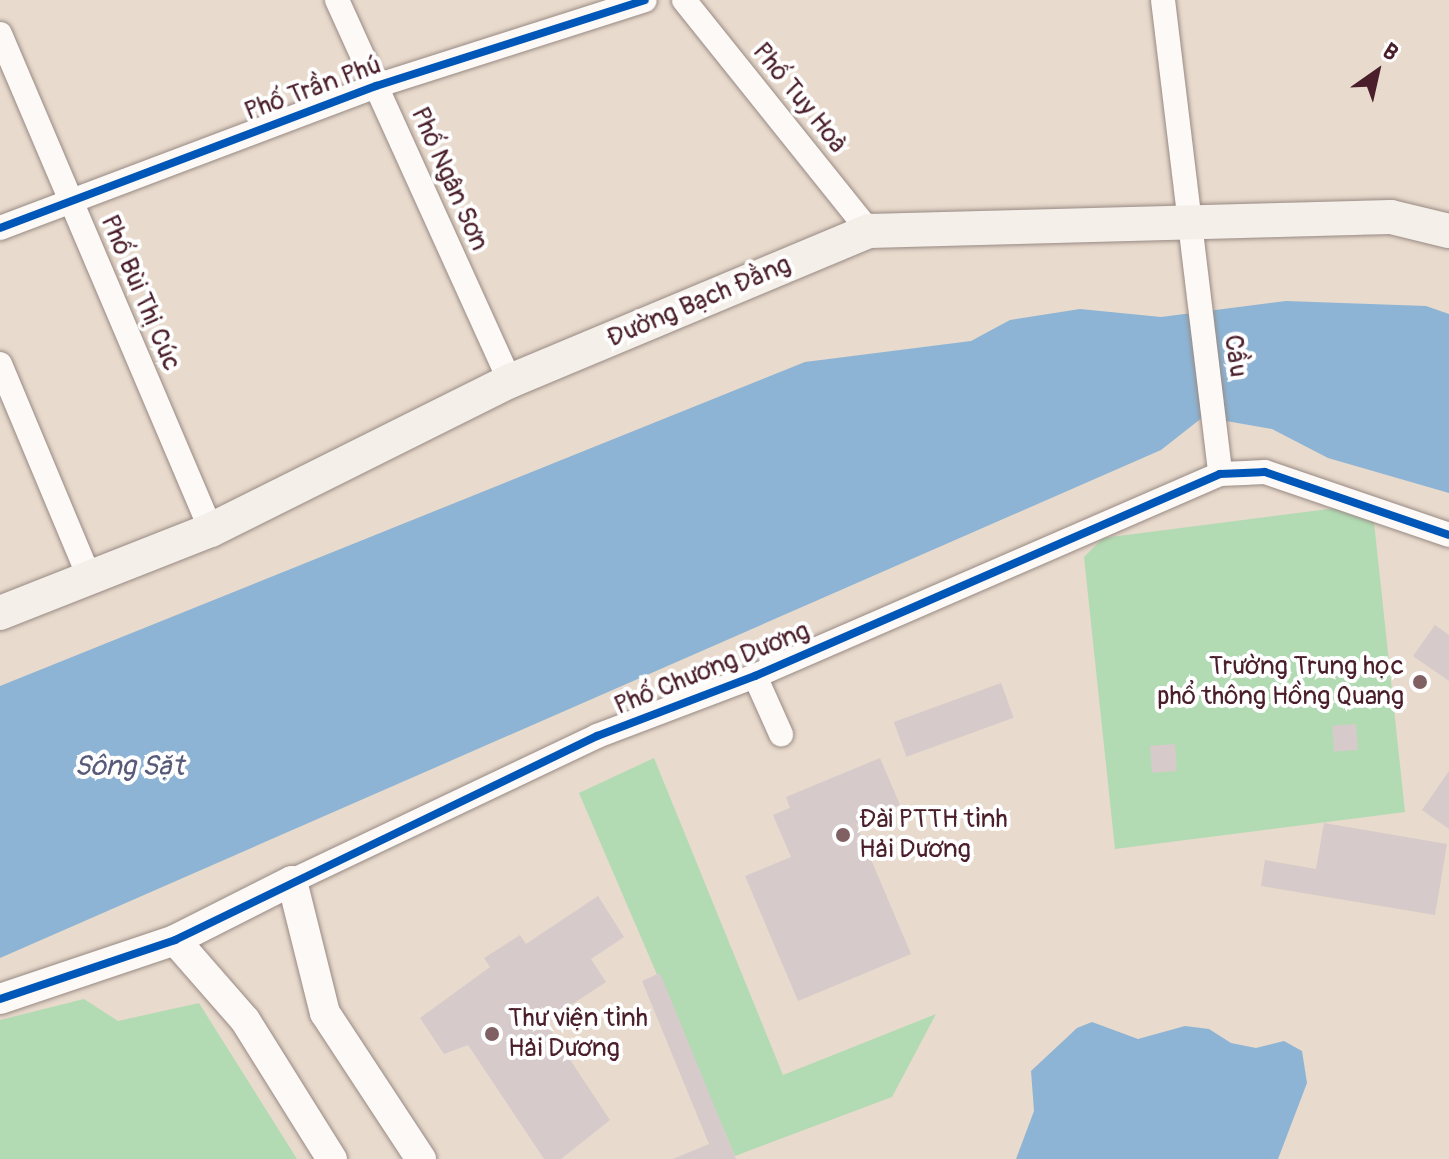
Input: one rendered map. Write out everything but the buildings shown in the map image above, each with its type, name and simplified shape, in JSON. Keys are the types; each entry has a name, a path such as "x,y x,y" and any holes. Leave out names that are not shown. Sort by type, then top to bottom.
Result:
{"main road":[{"name":"Đường Bạch Đằng","path":"0,613 211,530 510,381 869,231 1391,217 1449,231"}],"street":[{"name":"Phố Ngân Sơn","path":"337,0 510,381"},
{"name":"Phố Trần Phú","path":"0,228 376,86 645,0"},
{"name":"Phố Tuy Hoà","path":"684,0 869,231"},
{"name":"Cầu","path":"1163,0 1220,474"},
{"name":"Phố Bùi Thị Cúc","path":"0,34 211,530"},
{"path":"0,364 90,579"},
{"name":"Phố Chương Dương","path":"0,999 175,940 597,736 755,676 1220,474 1279,475 1449,535"},
{"path":"755,676 781,734"},
{"path":"292,881 325,1013 421,1159"},
{"path":"175,940 245,1020 332,1159"}],"green space":[{"path":"1337,508 1374,522 1405,812 1115,849 1084,557 1103,538"},
{"path":"654,758 783,1075 936,1014 892,1097 735,1156 579,793"},
{"path":"84,999 118,1021 199,1003 297,1159 0,1159 0,1020"}],"water":[{"name":"Sông Sặt","path":"1286,301 1426,306 1449,314 1449,493 1328,458 1272,429 1203,417 1161,450 0,958 0,686 805,362 971,341 1010,320 1080,309 1161,317"},
{"path":"1092,1022 1138,1039 1185,1026 1209,1029 1231,1043 1256,1048 1284,1041 1302,1051 1307,1083 1278,1159 1016,1159 1034,1111 1031,1071 1077,1028"}],"cycle path":[{"path":"0,228 376,86 645,0"},
{"path":"0,999 175,940 597,736 755,676 1220,474 1265,472 1449,535"}],"place":[{"name":"Trường Trung học phổ thông Hồng Quang","path":"1420,682"},
{"name":"Đài PTTH tỉnh Hải Dương","path":"843,835"},
{"name":"Thư viện tỉnh Hải Dương","path":"492,1034"}]}
